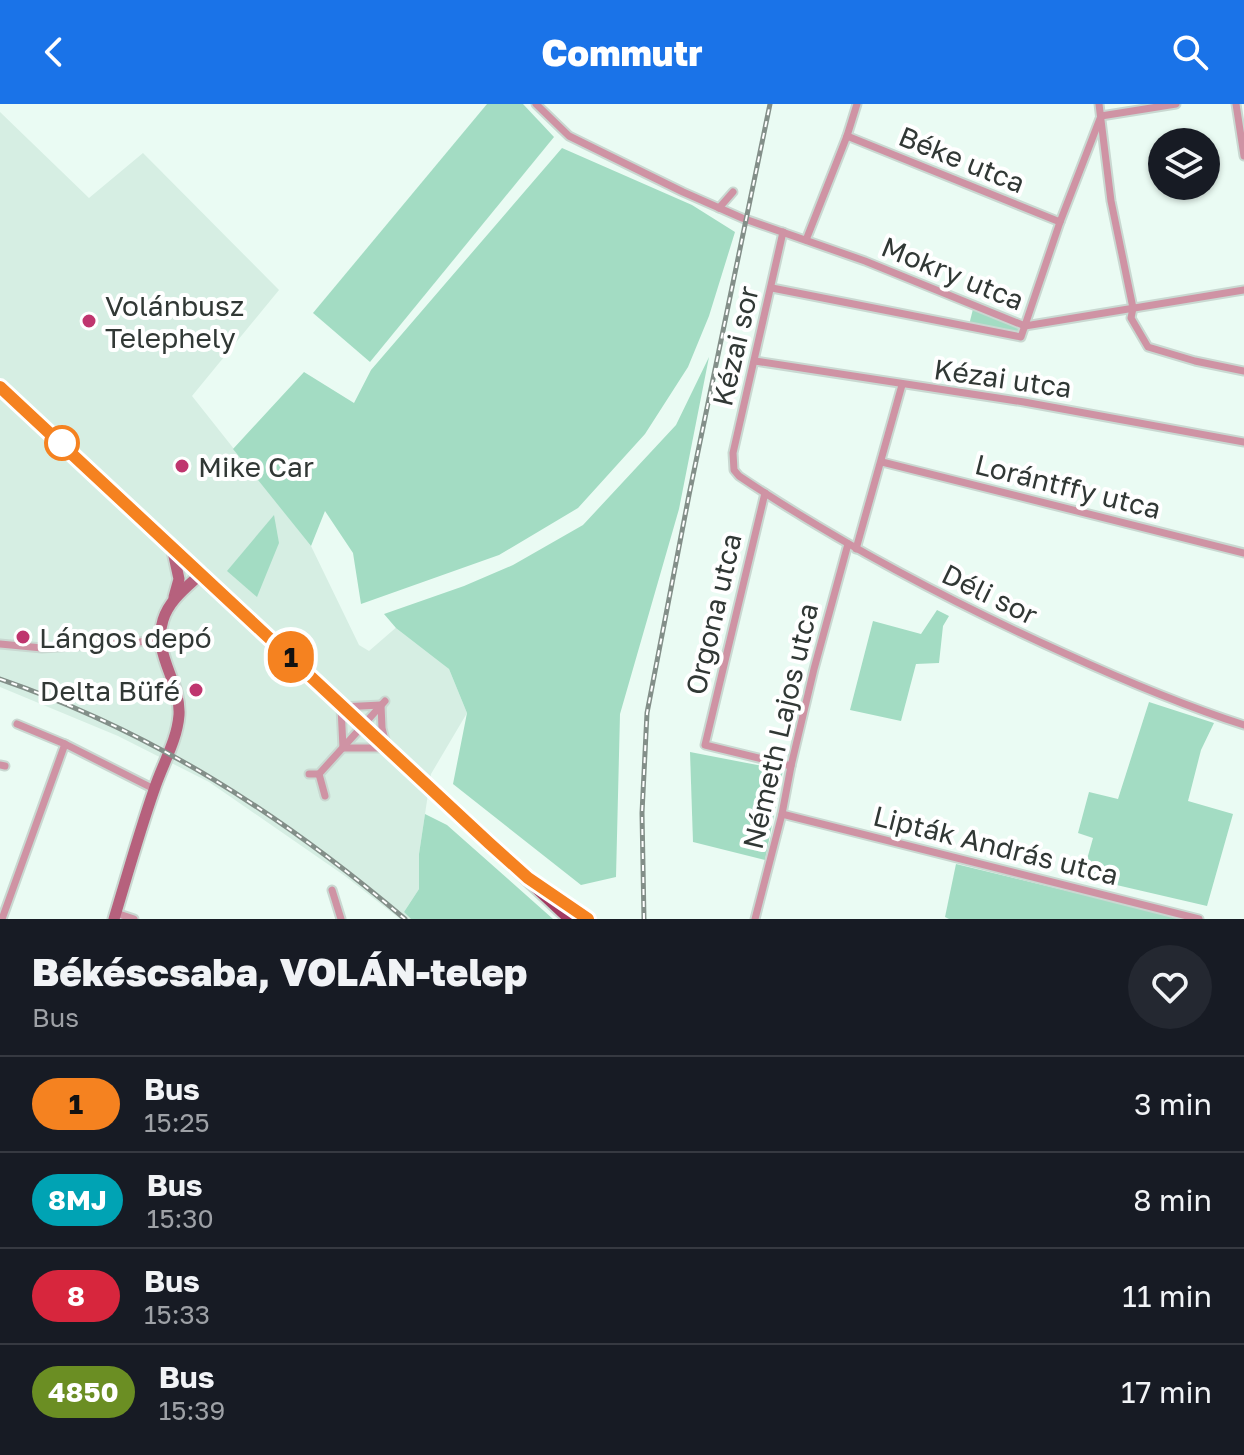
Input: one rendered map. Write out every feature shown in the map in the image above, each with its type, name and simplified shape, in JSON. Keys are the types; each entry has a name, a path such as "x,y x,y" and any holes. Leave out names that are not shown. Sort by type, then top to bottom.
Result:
{"main road":[{"path":"0,387 570,919"},
{"path":"528,878 588,919"}],"street":[{"name":"Mokry utca","path":"536,104 569,136 719,208 1025,326 1244,290"},
{"path":"806,240 857,104"},
{"path":"1099,104 1111,201 1133,308 1131,318 1148,347 1244,371"},
{"path":"1101,116 1176,104"},
{"path":"1236,104 1244,156"},
{"path":"772,288 1021,337 1060,222 1101,116"},
{"name":"Béke utca","path":"847,136 1060,222"},
{"path":"719,208 733,192"},
{"name":"Kézai sor","path":"734,470 733,453 783,232"},
{"name":"Kézai utca","path":"755,361 1024,402 1244,442"},
{"path":"856,549 902,385"},
{"name":"Lorántffy utca","path":"882,462 1244,553"},
{"name":"Déli sor","path":"734,470 765,493 856,549 919,583 1067,655 1168,699 1244,725"},
{"name":"Orgona utca","path":"765,493 705,745 791,766"},
{"name":"Németh Lajos utca","path":"755,919 848,544"},
{"path":"134,919 115,916 154,789 177,727 179,712 160,644 162,621 179,579 172,547"},
{"path":"172,601 202,573"},
{"path":"0,644 42,648 153,641 160,644"},
{"path":"343,748 341,707 383,703"},
{"path":"309,774 319,774 383,703"},
{"path":"343,748 387,748 382,728 383,703"},
{"path":"17,724 65,744 154,789"},
{"path":"2,919 65,744"},
{"path":"319,774 325,796"},
{"name":"Lipták András utca","path":"782,814 1199,919"},
{"path":"332,890 341,919"}],"shaded area":[{"path":"0,112 89,198 143,153 279,290 192,396 311,546 359,645 369,651 399,625 449,669 467,713 431,774 419,854 419,889 404,912 411,919 400,919 345,876 209,782 118,736 0,687"}],"green space":[{"path":"487,104 523,104 554,137 370,362 313,313"},
{"path":"562,148 692,205 735,232 709,316 688,367 645,434 578,508 499,555 361,604 353,553 325,511 311,546 233,449 304,372 354,403 371,370"},
{"path":"973,309 1022,327 1021,331 1014,333 969,325"},
{"path":"709,357 679,509 620,714 616,877 581,885 453,784 467,713 449,669 396,628 384,614 513,565 583,525 676,425"},
{"path":"274,515 279,543 257,597 227,571"},
{"path":"937,610 949,616 943,626 939,663 916,664 901,721 850,710 873,621 921,634"},
{"path":"1149,702 1214,723 1201,750 1188,801 1233,814 1207,906 1082,877 1093,838 1078,833 1089,792 1118,799"},
{"path":"690,752 783,770 765,860 693,842"},
{"path":"425,814 447,825 553,919 411,919 404,912 419,889 419,854"},
{"path":"956,864 1184,919 949,919 945,917"}],"railway":[{"path":"644,919 642,813 647,713 770,104"},
{"path":"0,679 111,724 214,780 311,845 405,919"}],"bus line":[{"name":"1","path":"0,387 489,843 528,878 588,919"}],"place":[{"name":"Volánbusz Telephely","path":"89,321"},
{"name":"Mike Car","path":"182,466"},
{"name":"Lángos depó","path":"23,637"},
{"name":"Delta Büfé","path":"196,690"}]}
